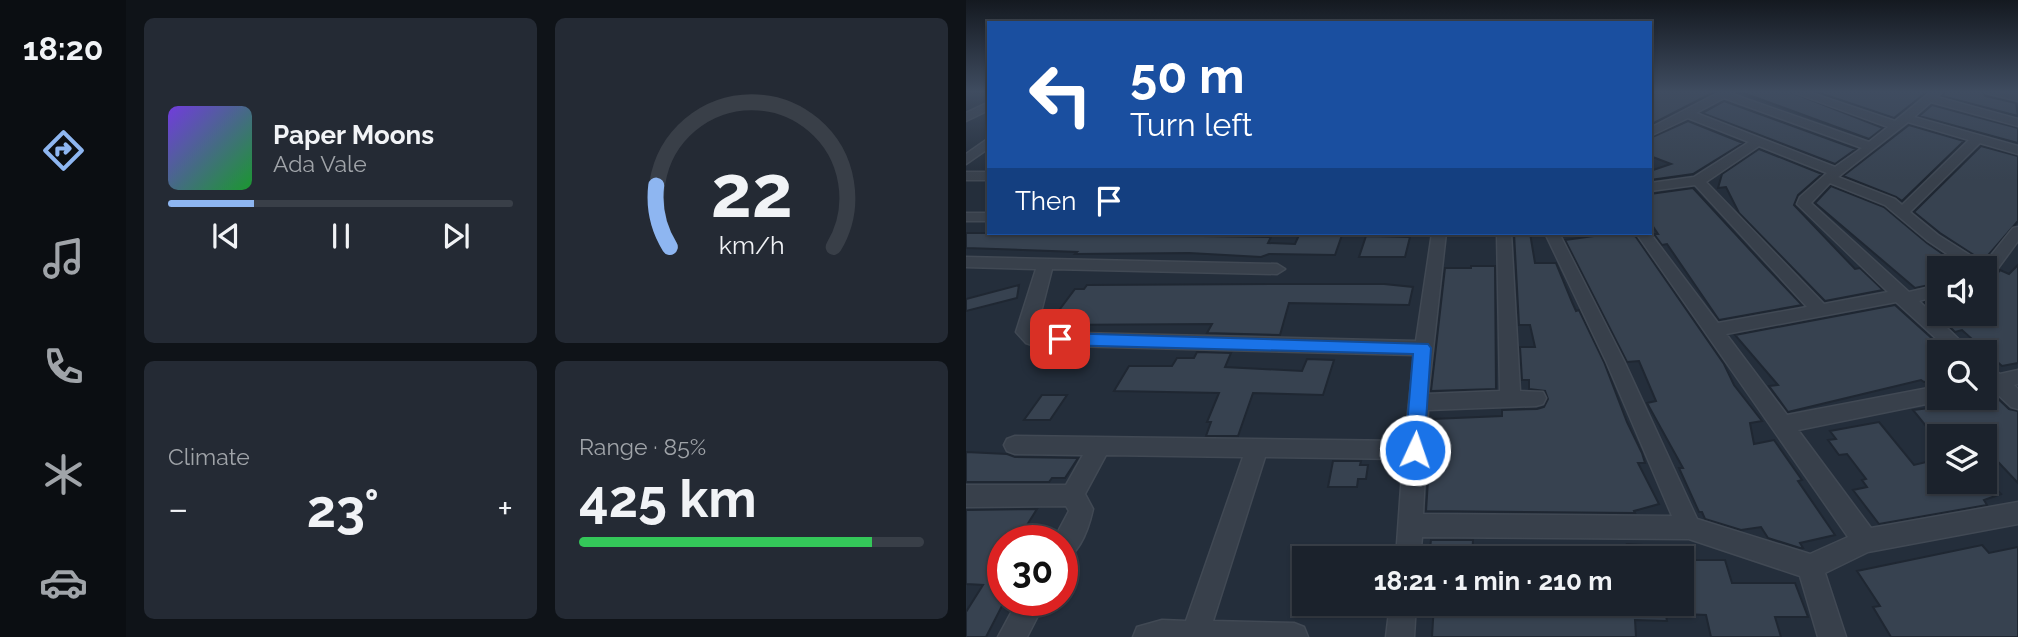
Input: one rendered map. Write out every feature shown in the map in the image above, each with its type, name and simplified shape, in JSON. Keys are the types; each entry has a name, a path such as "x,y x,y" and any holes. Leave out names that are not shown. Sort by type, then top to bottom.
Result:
{"street":[{"path":"1652,132 1675,121"},
{"path":"1706,121 1759,141 1890,202 1933,238 1961,256"},
{"path":"1801,121 1871,147"},
{"path":"1897,121 1978,138 2018,150"},
{"path":"1902,122 1833,175 1805,200 1804,204 1950,340"},
{"path":"1902,212 1978,138"},
{"path":"1652,187 1698,181 1759,141"},
{"path":"966,160 987,144"},
{"path":"966,176 987,176"},
{"path":"1698,181 1820,310"},
{"path":"966,217 987,218"},
{"path":"1997,256 2018,231"},
{"path":"1409,546 1422,348 1439,235"},
{"path":"1504,235 1510,399"},
{"path":"1553,235 1615,361 1689,528"},
{"path":"1644,235 1866,541"},
{"path":"966,262 1277,269"},
{"path":"1045,264 1025,332 1032,338 1422,348"},
{"path":"1713,330 1898,296 1905,299 1927,293"},
{"path":"1997,379 2018,377"},
{"path":"1997,386 2018,401"},
{"path":"1782,425 1927,396"},
{"path":"1418,402 1536,398"},
{"path":"1015,445 1415,450"},
{"path":"1072,495 1100,446"},
{"path":"1195,635 1257,448"},
{"path":"966,496 1072,495"},
{"path":"1072,495 1081,509 1076,525"},
{"path":"1411,525 1689,528 1810,567 1866,541 2018,513"},
{"path":"1810,567 1832,637"},
{"path":"1012,637 1024,616"},
{"path":"1400,637 1402,616"},
{"path":"1147,637 1163,634 1294,637"}],"building":[{"path":"1688,121 1743,143 1693,174 1652,180 1652,170 1671,164 1652,157 1652,137"},
{"path":"1722,121 1778,121 1856,149 1835,164"},
{"path":"1819,121 1864,121 1883,128 1869,139"},
{"path":"1936,121 1991,121 2018,128 2018,143"},
{"path":"1909,125 1964,141 1902,201 1843,176"},
{"path":"1981,146 2018,156 2018,221 1987,256 1975,256 1914,212"},
{"path":"1759,149 1822,174 1798,195 1794,205 1855,269 1860,268 1883,290 1825,301 1739,213 1726,187 1718,188 1722,174"},
{"path":"1831,186 1884,207 1946,256 1927,256 1927,286 1915,288 1815,203"},
{"path":"1693,188 1802,305 1719,320 1667,244 1662,245 1654,234 1658,234 1652,225 1652,194"},
{"path":"966,233 1271,237 1268,243 1295,244 1299,235 1342,235 1335,255 1269,254 1261,257 1189,253 1075,254 1077,252 966,248"},
{"path":"1514,235 1530,235 1535,263 1556,263 1576,311 1579,310 1604,362 1645,463 1638,463 1659,504 1634,511 1635,513 1426,511 1432,419 1502,416 1502,410 1544,407 1548,399 1545,391 1529,389 1529,380 1522,380 1520,347 1535,347 1530,325 1519,325"},
{"path":"1366,236 1410,237 1405,257 1359,257"},
{"path":"1594,236 1636,237 1724,364 1734,385 1762,421 1750,423 1754,444 1774,440 1835,535 1800,543 1803,548 1800,548 1768,538 1761,527 1741,530 1705,519 1702,512 1699,512 1679,468 1683,468 1647,403 1656,401 1639,361 1627,362 1565,240"},
{"path":"2018,265 2018,363 2002,366 1997,362 1997,340 1973,340 1962,330 1955,332 1949,326 1997,326 1997,274 2000,270 2009,274"},
{"path":"1495,266 1496,389 1431,391 1445,268"},
{"path":"1384,284 1413,287 1409,305 1289,303 1280,335 1207,333 1212,324 1048,325 1075,289 1084,289 1087,285"},
{"path":"1019,285 1017,298 966,311 966,299"},
{"path":"1895,305 1934,340 1927,340 1927,381 1921,380 1788,412 1769,386 1778,385 1735,335"},
{"path":"1197,352 1231,353 1225,367 1302,371 1307,359 1334,360 1323,395 1253,393 1238,436 1206,436 1211,422 1207,422 1219,393 1114,391 1129,366 1172,366 1177,358 1194,358"},
{"path":"1042,395 1067,395 1050,420 1024,420"},
{"path":"1997,398 2009,409 2018,411 2018,483 1997,461 1997,424 1927,424 1927,427 1913,410 1997,410"},
{"path":"1879,422 1914,465 1927,462 1927,494 1997,494 1997,490 2001,494 1984,500 1987,505 1879,524 1853,490 1867,487 1862,480 1866,479 1847,454 1839,455 1828,440 1836,439 1830,431"},
{"path":"966,452 1007,454 1015,457 1078,458 1065,478 1052,478 1049,482 966,482"},
{"path":"1333,461 1361,461 1360,465 1368,465 1366,479 1358,479 1357,487 1328,487"},
{"path":"1037,509 1027,525 987,525 987,616 997,616 986,637 966,637 966,612 983,585 966,584 966,510"},
{"path":"1431,540 1473,540 1473,546 1430,546"},
{"path":"1627,544 1659,546 1627,546"},
{"path":"1982,545 1989,553 2018,547 2018,637 1891,637 1873,607 1880,606 1857,571"},
{"path":"1694,560 1725,560 1732,583 1795,583 1808,617 1775,617 1781,637 1711,637 1706,615 1694,614"},
{"path":"1433,616 1666,616 1667,621 1635,620 1636,637 1432,637"}],"route":[{"path":"1060,339 1422,348 1415,450"}]}
